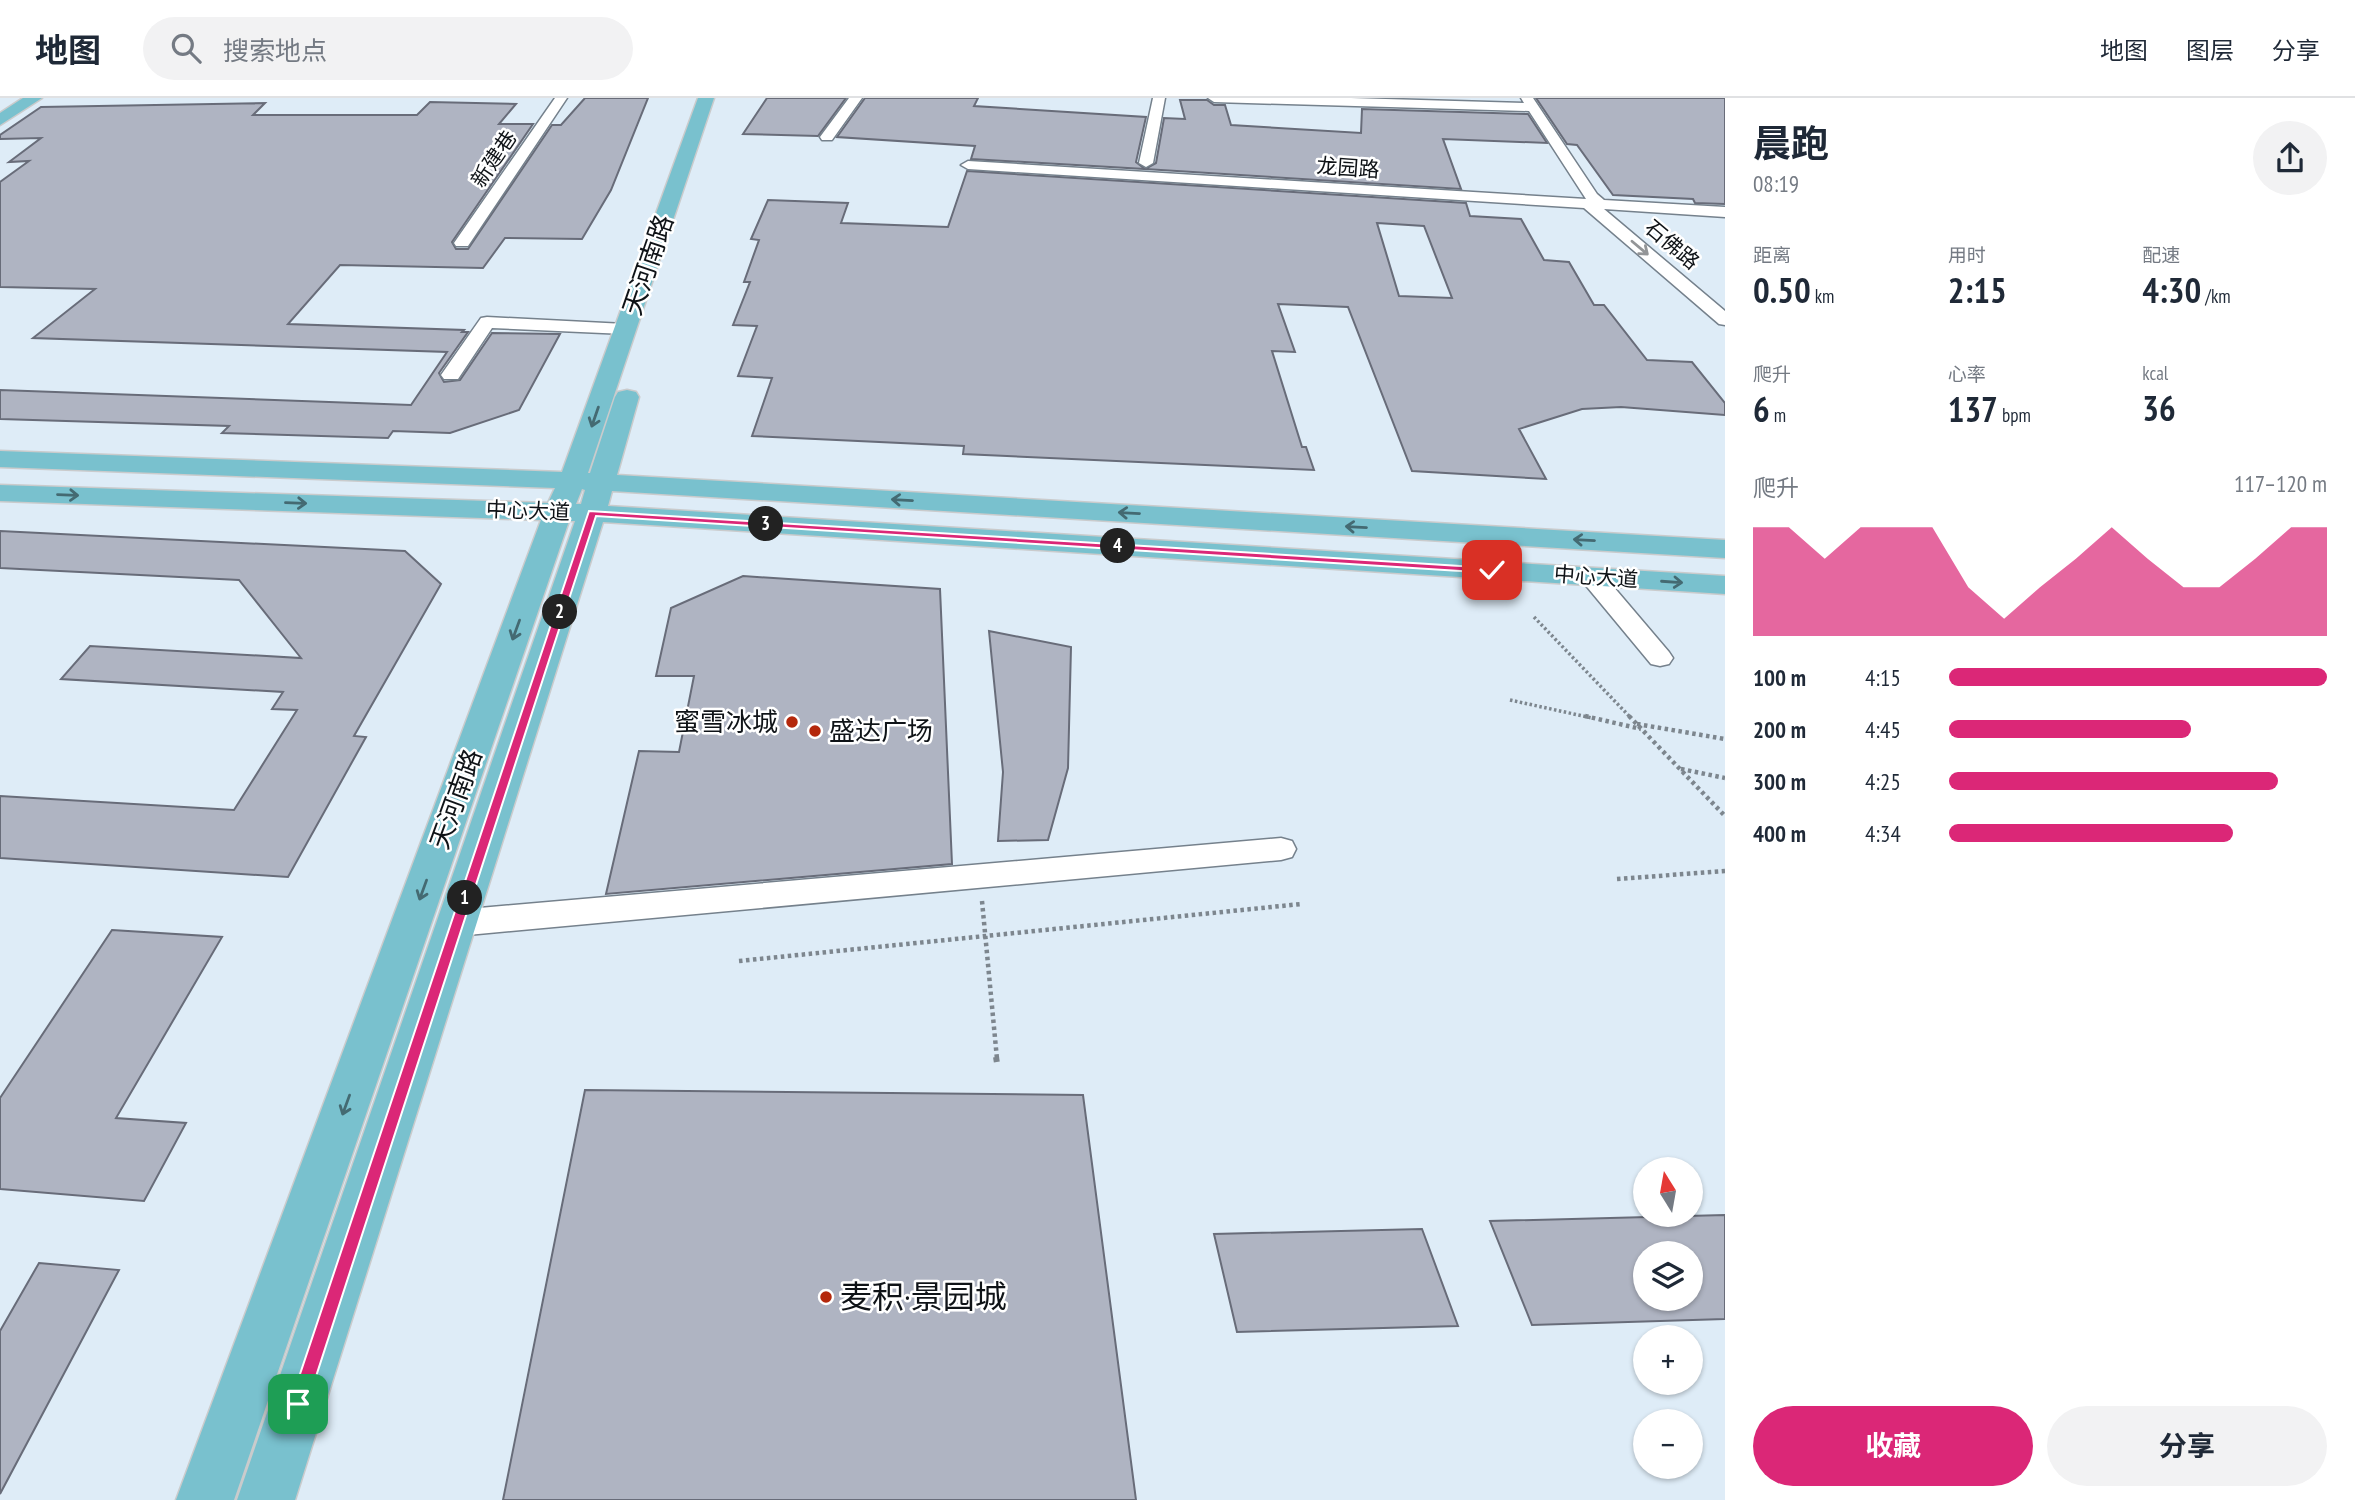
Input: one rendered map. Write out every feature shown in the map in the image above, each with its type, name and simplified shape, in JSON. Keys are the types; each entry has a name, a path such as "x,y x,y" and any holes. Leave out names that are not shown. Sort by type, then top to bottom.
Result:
{"main road":[{"path":"0,120 34,98"},
{"name":"天河南路","path":"266,1500 457,923 581,497 625,329 706,98"},
{"name":"天河南路","path":"205,1500 581,497 719,98"},
{"name":"中心大道","path":"0,459 581,497 1592,577 1725,585"},
{"name":"中心大道","path":"0,493 581,497 1725,549"}],"street":[{"name":"新建巷","path":"462,243 561,98"},
{"path":"827,136 856,98"},
{"path":"1146,163 1159,98"},
{"path":"1214,98 1531,103"},
{"name":"石佛路","path":"1531,103 1592,197 1725,320"},
{"name":"龙园路","path":"968,165 1725,212"},
{"name":"石佛路","path":"1600,204 1704,280"},
{"path":"451,375 487,322 625,329"},
{"path":"1592,577 1660,658"},
{"path":"457,923 1281,849"}],"path":[{"path":"1534,617 1725,816"},
{"path":"1510,700 1642,729"},
{"path":"1637,724 1725,740"},
{"path":"1680,769 1725,778"},
{"path":"1617,879 1725,871"},
{"path":"979,876 997,1062"},
{"path":"739,961 1301,904"}],"building":[{"path":"585,98 648,98 611,190 582,239 505,238 483,268 340,265 288,324 464,330 462,332 468,332 439,373 444,382 460,380 492,333 560,334 519,410 450,433 393,431 388,438 222,433 229,426 0,419 0,390 411,405 447,352 33,338 95,289 0,287 0,182 29,161 9,162 41,138 0,139 0,135 41,107 265,103 253,115 417,115 430,102 516,104 499,124 533,124 452,242 456,249 468,249 552,125 561,125"},
{"path":"767,98 846,98 818,136 743,134"},
{"path":"865,98 978,98 974,106 1146,117 1136,162 1145,169 971,159 975,146 837,137"},
{"path":"1536,98 1725,98 1725,204 1695,203 1693,199 1613,195 1577,145 1567,144"},
{"path":"1180,100 1207,100 1214,105 1225,105 1231,125 1361,133 1362,109 1528,114 1547,143 1443,139 1461,189 1145,169 1156,163 1164,118 1185,119"},
{"path":"967,171 1466,203 1470,216 1521,219 1544,260 1569,262 1594,305 1604,305 1647,360 1692,362 1725,403 1725,415 1621,407 1582,409 1519,429 1546,479 1412,471 1348,307 1278,304 1295,352 1272,351 1302,447 1306,447 1314,470 963,454 964,446 752,436 772,378 738,376 757,326 733,325 750,282 744,282 759,240 751,239 768,200 848,203 841,223 948,227","holes":["1377,223 1424,226 1452,298 1399,296"]},
{"path":"0,531 405,551 441,584 354,736 366,737 288,877 0,858 0,796 234,810 297,710 272,709 283,692 61,679 90,646 301,658 239,580 0,568"},
{"name":"盛达广场","path":"743,576 940,589 952,864 606,894 639,751 679,752 694,676 656,676 671,608"},
{"path":"989,631 1071,647 1068,768 1048,840 998,841 1003,772"},
{"path":"112,930 222,937 116,1118 186,1123 144,1201 0,1189 0,1098"},
{"name":"麦积·景园城","path":"585,1090 1083,1095 1136,1500 503,1500"},
{"path":"1725,1215 1725,1319 1532,1325 1490,1221 1633,1217 1633,1227 1703,1227 1703,1216"},
{"path":"1422,1229 1458,1326 1237,1332 1214,1234"},
{"path":"39,1263 119,1270 0,1494 0,1331"}],"place":[{"name":"蜜雪冰城","path":"792,722"},
{"name":"盛达广场","path":"815,731"},
{"name":"麦积·景园城","path":"826,1297"}],"route":[{"path":"298,1404 592,513 1492,570"}]}
